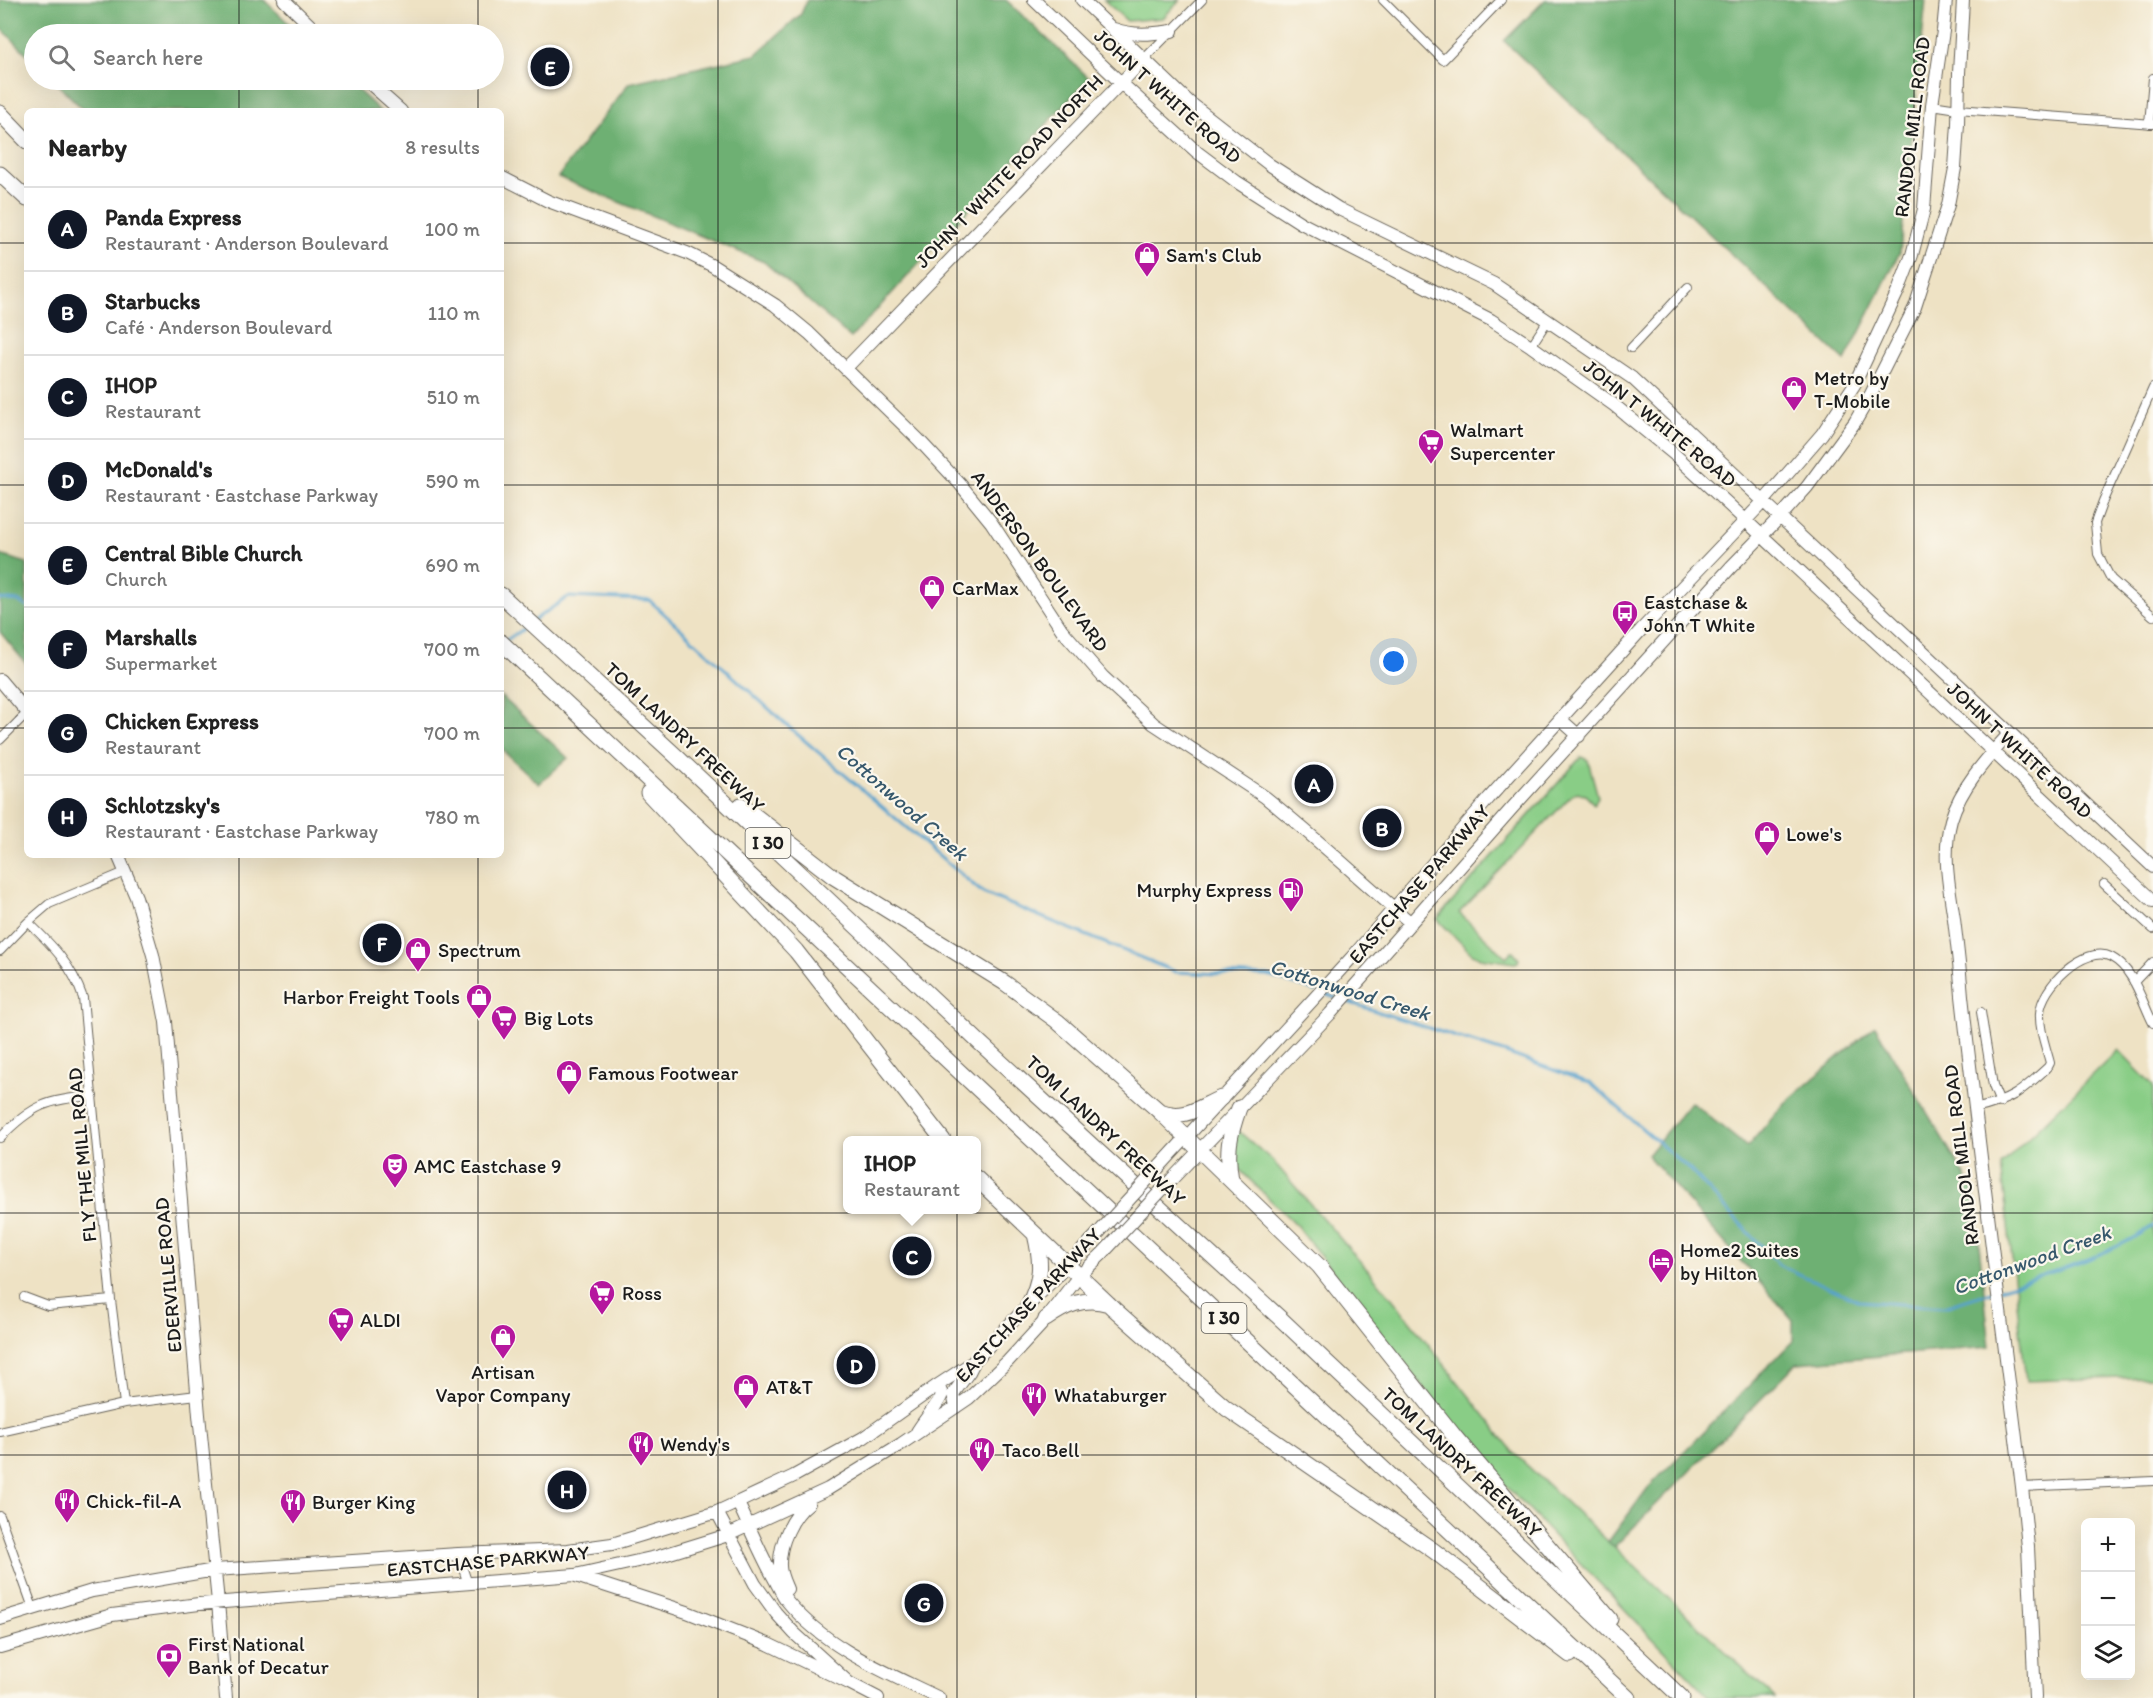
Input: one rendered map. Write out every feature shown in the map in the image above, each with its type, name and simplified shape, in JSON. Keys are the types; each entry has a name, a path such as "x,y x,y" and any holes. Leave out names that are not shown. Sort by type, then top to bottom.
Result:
{"highway":[{"path":"0,113 24,138"},
{"path":"0,125 24,147"},
{"path":"0,174 24,197"},
{"path":"0,180 24,198"},
{"name":"TOM LANDRY FREEWAY","path":"504,598 676,756 971,1034 1282,1320 1682,1698"},
{"name":"I 30","path":"504,645 1628,1698"},
{"path":"541,681 555,703 686,832 796,951 940,1136"},
{"path":"676,756 834,877 1005,983 1057,1020 1158,1110 1319,1266 1455,1437 1659,1676"},
{"path":"1158,1110 1172,1116 1197,1110 1221,1098"},
{"path":"1231,1180 1228,1164 1229,1137 1239,1108"},
{"path":"981,1183 1111,1305 1226,1408 1434,1551 1628,1698"},
{"path":"1028,1306 1036,1290 1041,1271 1035,1234"},
{"path":"1046,1319 1058,1310 1084,1301 1098,1300 1111,1305"}],"main road":[{"path":"284,0 309,24"},
{"name":"JOHN T WHITE ROAD","path":"1034,0 1197,152 1237,182 1301,223 1491,321 1614,405 1674,454 1746,520 2153,901"},
{"name":"JOHN T WHITE ROAD","path":"1082,0 1143,60 1213,123 1242,145 1339,209 1494,284 1632,378 2153,867"},
{"name":"RANDOL MILL ROAD","path":"1764,502 1822,434 1854,385 1899,289 1912,255 1924,209 1932,105 1946,0"},
{"name":"RANDOL MILL ROAD","path":"1780,517 1807,487 1855,422 1915,307 1948,205 1955,168 1963,0"},
{"path":"1109,27 1128,34 1143,35 1172,31"},
{"name":"JOHN T WHITE ROAD NORTH","path":"846,368 1143,60"},
{"path":"377,90 398,108"},
{"name":"ANDERSON BOULEVARD","path":"504,179 548,201 687,253 713,266 775,305 846,368 960,484 991,522 1062,630 1103,678 1154,724 1281,809 1411,923"},
{"name":"EASTCHASE PARKWAY","path":"0,1647 112,1615 218,1602 575,1575 660,1556 728,1535 828,1489 917,1434 969,1398 995,1374 1046,1319 1090,1242 1395,909 1489,798 1560,719 1653,617 1764,502"},
{"name":"EASTCHASE PARKWAY","path":"0,1619 92,1591 215,1570 458,1554 568,1550 612,1544 717,1512 794,1476 863,1438 973,1362 1028,1306 1074,1270 1102,1254 1306,1040 1731,567 1780,517"},
{"path":"0,680 24,708"},
{"path":"1560,719 1579,736"},
{"name":"RANDOL MILL ROAD","path":"2009,734 1992,752 1956,806 1951,820 1947,847 1947,875 2022,1486 2028,1547 2035,1698"},
{"name":"EDERVILLE ROAD","path":"119,858 136,897 153,955 166,1022 225,1698"},
{"path":"956,1407 953,1394 969,1372 973,1362"},
{"path":"917,1434 922,1421 941,1398 942,1393 938,1385"},
{"path":"793,1607 780,1568 785,1536 802,1508 828,1489"},
{"path":"738,1503 758,1549 786,1600 793,1607 826,1638 868,1663 939,1698"},
{"path":"717,1512 755,1584 776,1613 794,1633 849,1683"},
{"path":"575,1575 687,1612 768,1644 879,1698"}],"street":[{"name":"JOHN T WHITE ROAD NORTH","path":"1143,60 1202,0"},
{"path":"1383,0 1443,60 1501,0"},
{"path":"1932,105 2151,124 2153,78"},
{"path":"1631,348 1688,287"},
{"path":"1530,346 1548,320"},
{"path":"2153,388 2107,491 2096,523 2098,554 2111,579 2153,616"},
{"path":"0,740 24,715"},
{"path":"0,951 28,922 50,904 125,872"},
{"path":"2104,884 2153,929"},
{"name":"FLY THE MILL ROAD","path":"28,922 59,953 79,984 85,1008 111,1300 124,1404"},
{"path":"1974,1108 2000,1103 2025,1089 2048,1067 2050,1063 2040,1028 2041,1002 2058,978 2087,956 2111,957 2126,969 2153,1023"},
{"path":"2134,982 2153,962"},
{"path":"1981,1012 1994,1086 2000,1103"},
{"path":"0,1138 25,1113 49,1102 63,1098 93,1096"},
{"path":"24,1297 48,1306 111,1300"},
{"path":"0,1432 124,1404 197,1395"},
{"path":"2022,1486 2153,1481"},
{"path":"0,1516 33,1608"},
{"path":"458,1554 468,1584"}],"green space":[{"path":"0,0 264,0 289,24 24,24 24,51 0,27"},
{"path":"807,0 1006,0 1089,78 851,338 764,262 558,177 629,83 755,55 801,14"},
{"path":"1104,0 1180,0 1163,18 1127,21"},
{"path":"1545,0 1926,0 1900,252 1845,361 1504,41"},
{"path":"63,90 358,90 377,108 82,108"},
{"path":"0,555 24,562 24,661 0,632"},
{"path":"504,699 568,758 539,784 504,752"},
{"path":"1581,757 1588,760 1598,797 1594,804 1585,795 1578,792 1573,794 1459,913 1506,957 1512,951 1519,959 1515,963 1480,958 1471,953 1437,919"},
{"path":"1875,1026 1973,1189 1990,1347 1797,1363 1614,1547 1608,1542 1647,1489 1793,1341 1793,1320 1647,1155 1691,1102 1747,1147 1785,1103"},
{"path":"2118,1050 2153,1086 2153,1377 2026,1381 2001,1165"},
{"path":"1236,1129 1273,1161 1391,1297 1515,1454 1775,1698 1710,1698 1477,1456 1297,1226 1239,1169 1232,1146"}],"waterway":[{"name":"Cottonwood Creek","path":"534,620 568,597 649,600 790,728 983,893 1176,972 1268,976 1316,991"},
{"name":"Cottonwood Creek","path":"0,599 18,601 24,605"},
{"name":"Cottonwood Creek","path":"505,641 527,626"},
{"name":"Cottonwood Creek","path":"1322,993 1339,999"},
{"name":"Cottonwood Creek","path":"1345,1001 1590,1083 1690,1170 1779,1265 1859,1301 1944,1307 1994,1291"},
{"name":"Cottonwood Creek","path":"2000,1289 2098,1255 2153,1226"}],"place":[{"name":"Central Bible Church","path":"550,67"},
{"name":"Sam's Club","path":"1147,278"},
{"name":"Metro by T-Mobile","path":"1794,412"},
{"name":"Walmart Supercenter","path":"1431,465"},
{"name":"CarMax","path":"932,611"},
{"name":"Eastchase & John T White","path":"1625,636"},
{"name":"Panda Express","path":"1314,784"},
{"name":"Starbucks","path":"1382,828"},
{"name":"Lowe's","path":"1767,857"},
{"name":"Murphy Express","path":"1291,913"},
{"name":"Marshalls","path":"382,943"},
{"name":"Spectrum","path":"418,973"},
{"name":"Harbor Freight Tools","path":"479,1020"},
{"name":"Big Lots","path":"504,1041"},
{"name":"Famous Footwear","path":"569,1096"},
{"name":"AMC Eastchase 9","path":"395,1189"},
{"name":"IHOP","path":"912,1256"},
{"name":"Home2 Suites by Hilton","path":"1661,1284"},
{"name":"Ross","path":"602,1316"},
{"name":"ALDI","path":"341,1343"},
{"name":"Artisan Vapor Company","path":"503,1360"},
{"name":"McDonald's","path":"856,1365"},
{"name":"AT&T","path":"746,1410"},
{"name":"Whataburger","path":"1034,1418"},
{"name":"Wendy's","path":"641,1467"},
{"name":"Taco Bell","path":"982,1473"},
{"name":"Schlotzsky's","path":"567,1490"},
{"name":"Chick-fil-A","path":"67,1524"},
{"name":"Burger King","path":"293,1525"},
{"name":"Chicken Express","path":"924,1603"},
{"name":"First National Bank of Decatur","path":"169,1679"}]}
